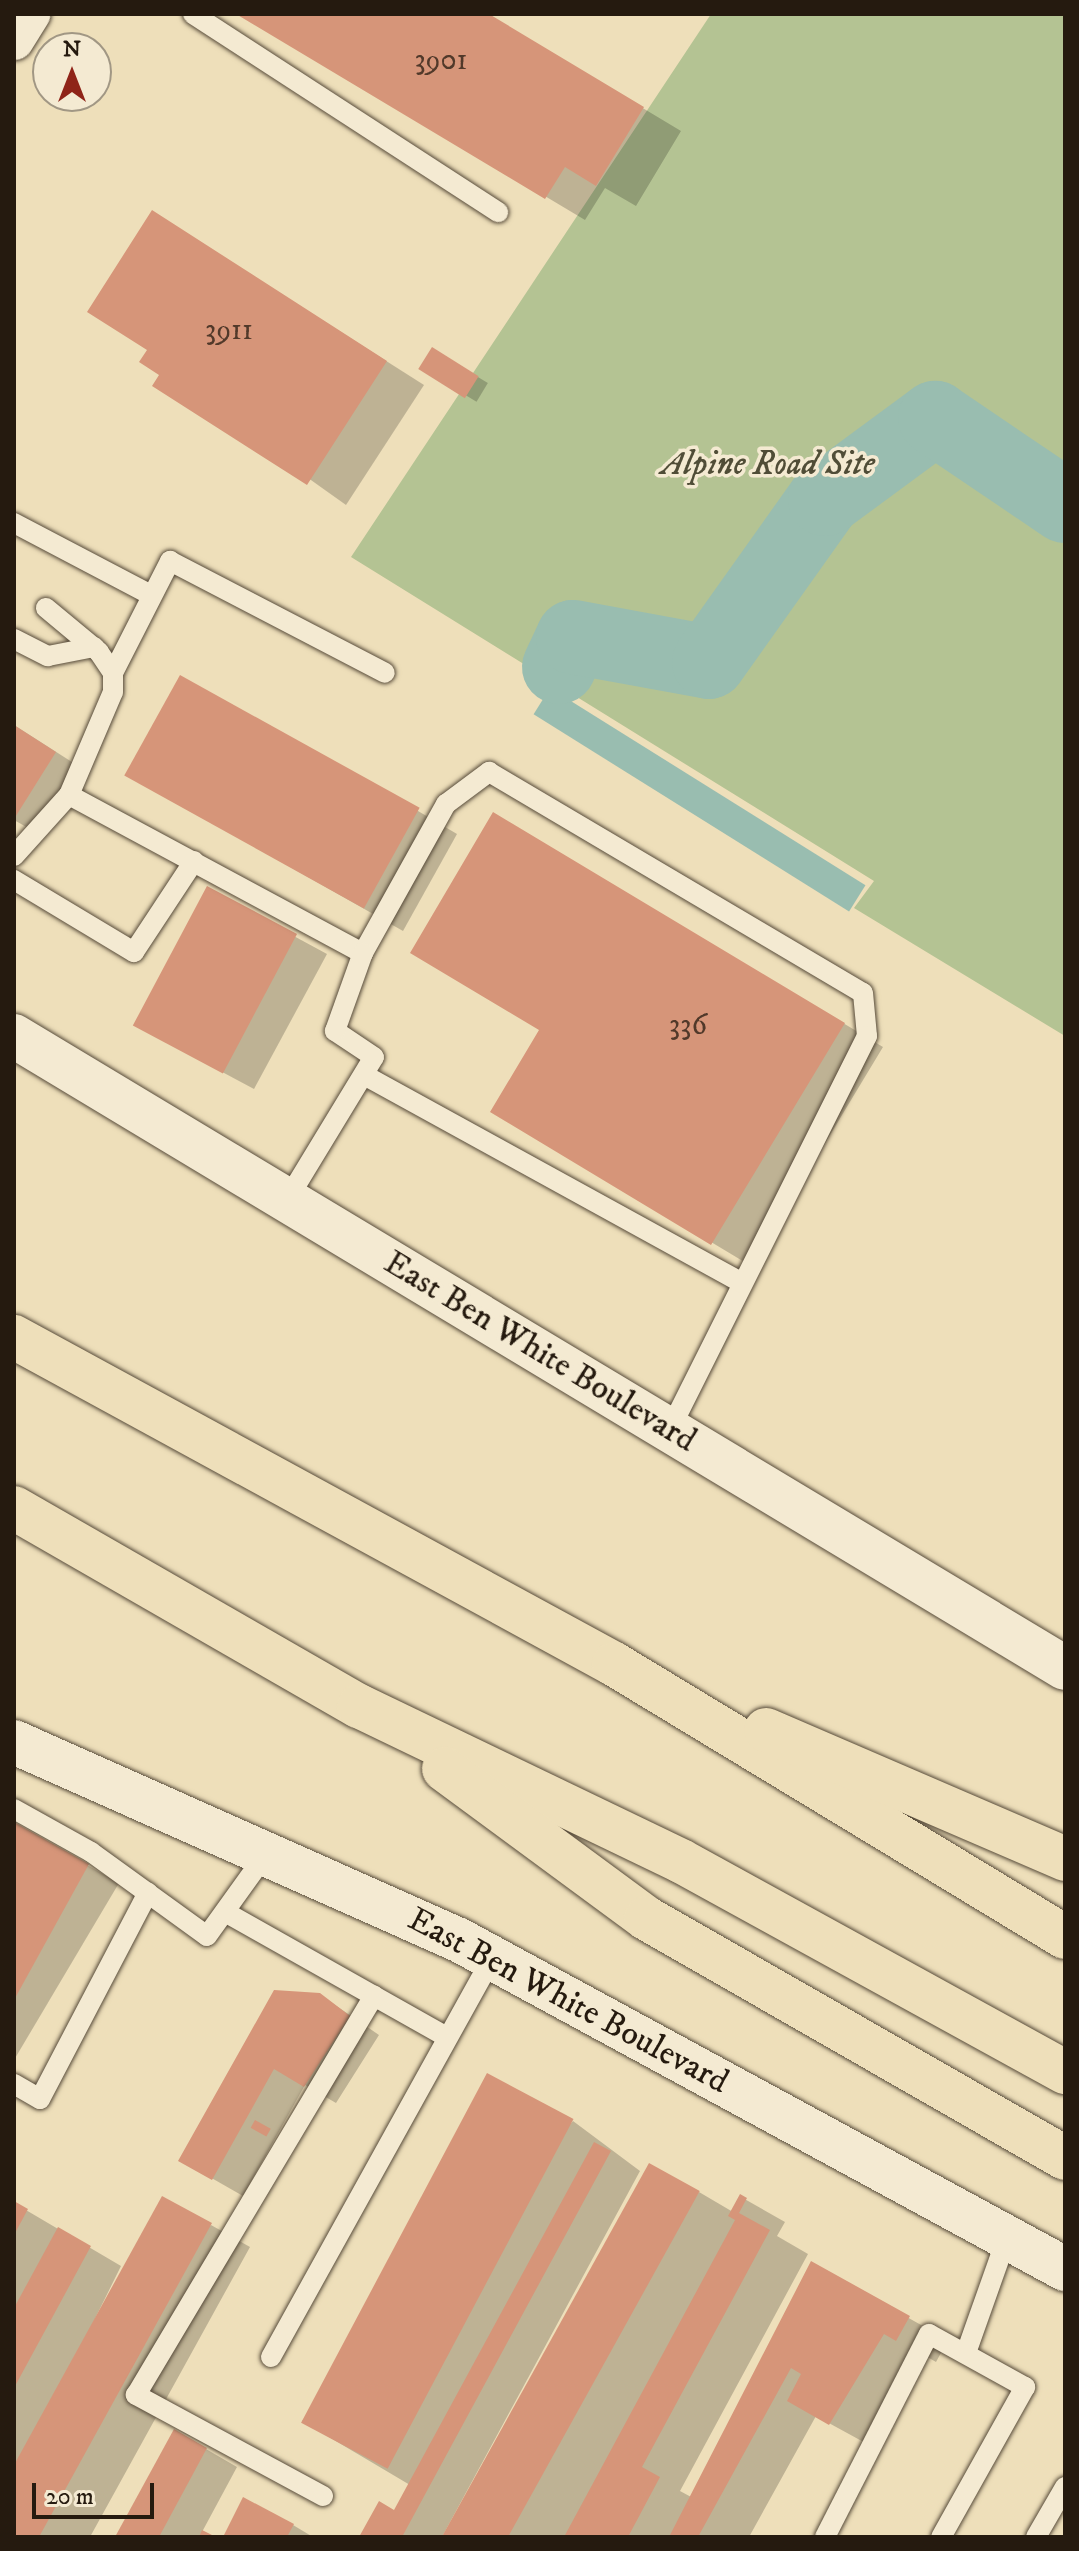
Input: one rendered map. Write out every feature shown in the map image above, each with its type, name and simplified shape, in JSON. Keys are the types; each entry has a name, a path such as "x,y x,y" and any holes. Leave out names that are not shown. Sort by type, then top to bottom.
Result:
{"highway":[{"path":"14,1337 614,1664 1065,1937"},
{"path":"14,1508 359,1706 681,1861 1065,2072"},
{"path":"614,1664 1065,1859"},
{"path":"359,1706 646,1918 1065,2158"}],"main road":[{"name":"East Ben White Boulevard","path":"14,1036 1065,1668"},
{"name":"East Ben White Boulevard","path":"14,1742 268,1851 492,1958 1065,2269"}],"street":[{"path":"14,39 30,14"}],"lane":[{"path":"193,14 498,212"},
{"path":"14,523 151,595"},
{"path":"14,856 69,795 113,692 113,673 170,561 385,673"},
{"path":"46,608 94,647 113,673"},
{"path":"14,639 48,656 94,647"},
{"path":"287,1200 374,1057 335,1031 363,953 446,804 489,772 863,993 867,1036 670,1430"},
{"path":"69,795 363,953"},
{"path":"14,880 134,952 194,861"},
{"path":"364,1075 743,1283"},
{"path":"14,1809 148,1892 207,1936 268,1851"},
{"path":"14,2084 40,2099 148,1892"},
{"path":"225,1912 445,2036"},
{"path":"271,2357 445,2036 492,1958"},
{"path":"323,2496 136,2395 374,1996"},
{"path":"966,2353 1007,2237"},
{"path":"825,2537 929,2334 1025,2387 941,2537"},
{"path":"1036,2537 1065,2487"}],"green space":[{"name":"Alpine Road Site","path":"711,14 1065,14 1065,1036 854,908 874,881 351,557"}],"water":[{"path":"550,688 865,885 849,911 534,714"}],"building":[{"path":"236,14 489,14 644,107 596,186 565,167 545,199"},
{"path":"152,210 387,361 307,485 152,386 159,375 139,362 147,350 87,312"},
{"path":"432,347 479,376 465,398 418,369"},
{"path":"180,675 420,808 364,908 124,776"},
{"path":"14,725 56,752 14,819"},
{"path":"493,812 845,1023 711,1245 490,1112 539,1030 410,953"},
{"path":"207,886 297,934 223,1073 133,1026"},
{"path":"14,1822 89,1864 14,2000"},
{"path":"274,1990 320,1993 350,2016 304,2087 274,2069 212,2180 178,2161"},
{"path":"487,2073 574,2119 388,2469 301,2423"},
{"path":"255,2120 271,2129 266,2137 251,2128"},
{"path":"594,2142 611,2151 402,2537 359,2537 379,2501 394,2510"},
{"path":"649,2163 700,2191 508,2537 443,2535"},
{"path":"740,2194 747,2198 739,2213 770,2230 642,2467 660,2477 628,2537 564,2537 735,2220 728,2216"},
{"path":"162,2196 212,2223 39,2537 14,2537 14,2465"},
{"path":"14,2201 28,2209 14,2235"},
{"path":"58,2227 91,2246 14,2388 14,2308"},
{"path":"811,2261 910,2316 896,2341 884,2334 829,2425 787,2401 801,2374 791,2368 698,2537 669,2537"},
{"path":"174,2429 207,2448 159,2537 115,2537"},
{"path":"243,2497 294,2524 287,2537 223,2537"},
{"path":"202,2530 216,2537 199,2537"}],"waterway":[{"path":"559,667 573,637 709,662 825,499 935,418 1065,506"}]}
